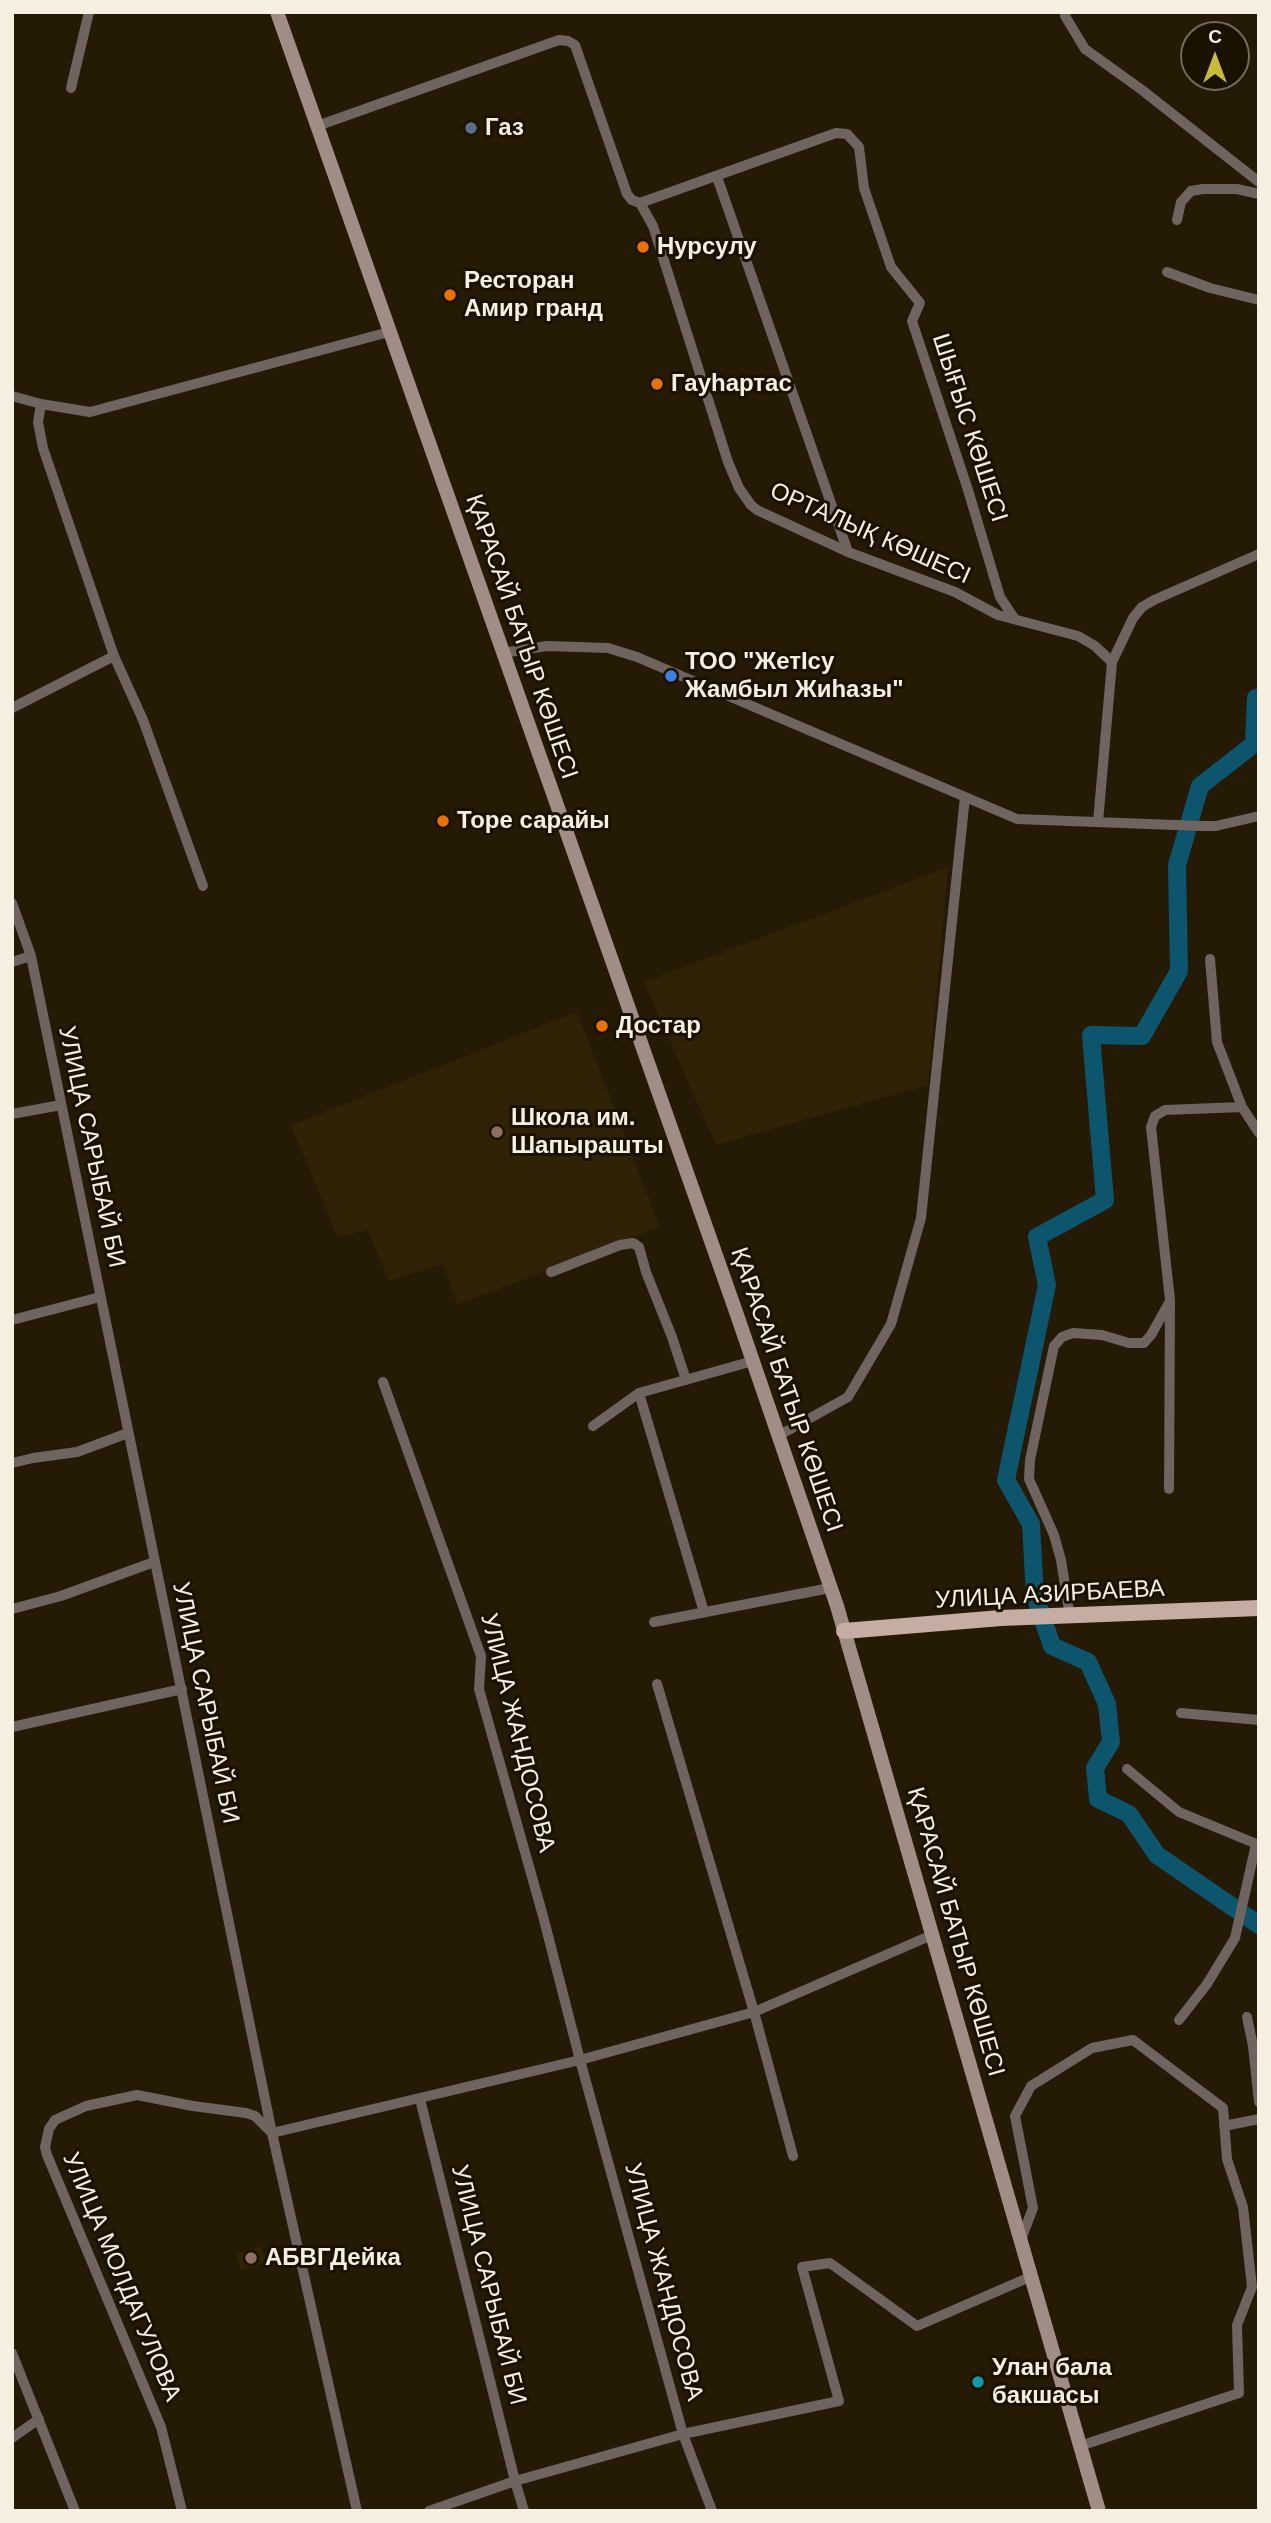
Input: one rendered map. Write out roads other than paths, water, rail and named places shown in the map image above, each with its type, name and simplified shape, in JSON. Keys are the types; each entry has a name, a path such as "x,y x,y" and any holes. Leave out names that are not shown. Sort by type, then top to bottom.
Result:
{"main road":[{"name":"ҚАРАСАЙ БАТЫР КӨШЕСІ","path":"276,12 831,1588 1099,2511"},
{"name":"УЛИЦА АЗИРБАЕВА","path":"844,1632 1001,1618 1259,1608"}],"street":[{"path":"71,88 89,12"},
{"path":"1066,12 1065,16 1085,49 1259,182"},
{"name":"ОРТАЛЫҚ КӨШЕСІ","path":"317,126 559,40 575,45 627,194 640,203 653,226 728,462 739,488 757,510 848,552 955,592 984,609 1078,636 1095,646 1112,662"},
{"name":"ШЫҒЫС КӨШЕСІ","path":"717,177 836,133 847,134 855,140 859,147 867,200 886,256 891,267 920,303 912,321 1000,597 1014,618"},
{"path":"640,203 717,177 848,552"},
{"path":"1177,220 1181,202 1191,191 1203,188 1237,189 1259,194"},
{"path":"1167,272 1210,288 1259,300"},
{"path":"12,396 90,412 389,332"},
{"path":"41,404 38,422 43,448 114,656 143,720 203,886"},
{"path":"1098,822 1112,662 1133,618 1142,607 1259,554"},
{"path":"503,653 547,646 608,648 637,657 1017,819 1147,826 1216,826 1259,816"},
{"path":"12,708 114,656"},
{"path":"778,1436 848,1397 891,1325 921,1218 965,797"},
{"name":"УЛИЦА САРЫБАЙ БИ","path":"12,903 31,956 272,2133 357,2511"},
{"path":"12,962 31,956"},
{"path":"1210,959 1217,1042 1242,1107 1259,1133"},
{"path":"12,1114 61,1105"},
{"path":"1169,1489 1170,1300 1151,1127 1155,1116 1165,1110 1242,1107"},
{"path":"551,1272 620,1245 633,1243 639,1247 686,1380"},
{"path":"12,1320 100,1297"},
{"path":"1065,1617 1062,1560 1029,1479 1030,1460 1054,1346 1062,1336 1073,1333 1144,1343 1152,1335 1170,1300"},
{"path":"593,1426 639,1393 753,1361"},
{"name":"УЛИЦА ЖАНДОСОВА","path":"383,1382 481,1657 480,1689 580,2060 683,2434 712,2511"},
{"path":"639,1393 704,1612"},
{"path":"12,1463 77,1452 128,1433"},
{"path":"12,1609 61,1596 154,1562"},
{"path":"654,1622 831,1588"},
{"path":"657,1684 754,2012 793,2156"},
{"path":"12,1727 182,1689"},
{"path":"1181,1713 1259,1720"},
{"path":"1127,1769 1179,1812 1257,1845 1235,1938 1208,1984 1178,2020"},
{"path":"272,2133 580,2060 754,2012 932,1935"},
{"path":"1247,2017 1259,2102"},
{"path":"1020,2242 1033,2208 1015,2116 1031,2087 1092,2048 1133,2040 1223,2108 1227,2159 1243,2207 1252,2287 1237,2325 1239,2393 1080,2446"},
{"name":"УЛИЦА МОЛДАГУЛОВА","path":"181,2511 161,2427 47,2155 49,2129 55,2120 86,2106 137,2095 246,2113 255,2116 272,2133"},
{"name":"УЛИЦА САРЫБАЙ БИ","path":"420,2099 515,2481"},
{"path":"1224,2126 1259,2119"},
{"name":"УЛИЦА ЖАНДОСОВА","path":"683,2434 839,2401 802,2267 830,2263 917,2326 1030,2277"},
{"path":"12,2353 75,2511"},
{"path":"12,2438 39,2419"},
{"path":"429,2511 515,2481 683,2434"},
{"path":"515,2481 524,2511"}],"waterway":[{"path":"1259,698 1256,698 1254,744 1200,786 1177,865 1179,971 1142,1036 1091,1035 1105,1200 1037,1237 1047,1285 1006,1480 1031,1524 1035,1596 1052,1646 1088,1662 1107,1704 1111,1742 1095,1768 1098,1799 1129,1814 1157,1855 1259,1925"}],"place":[{"name":"Газ","path":"471,128"},
{"name":"Нурсулу","path":"643,247"},
{"name":"Ресторан Амир гранд","path":"450,295"},
{"name":"Гауhартас","path":"657,384"},
{"name":"ТОО \"ЖетIсу Жамбыл Жиhазы\"","path":"671,676"},
{"name":"Торе сарайы","path":"443,821"},
{"name":"Достар","path":"602,1026"},
{"name":"Школа им. Шапырашты","path":"497,1132"},
{"name":"АБВГДейка","path":"251,2258"},
{"name":"Улан бала бакшасы","path":"978,2382"}]}
